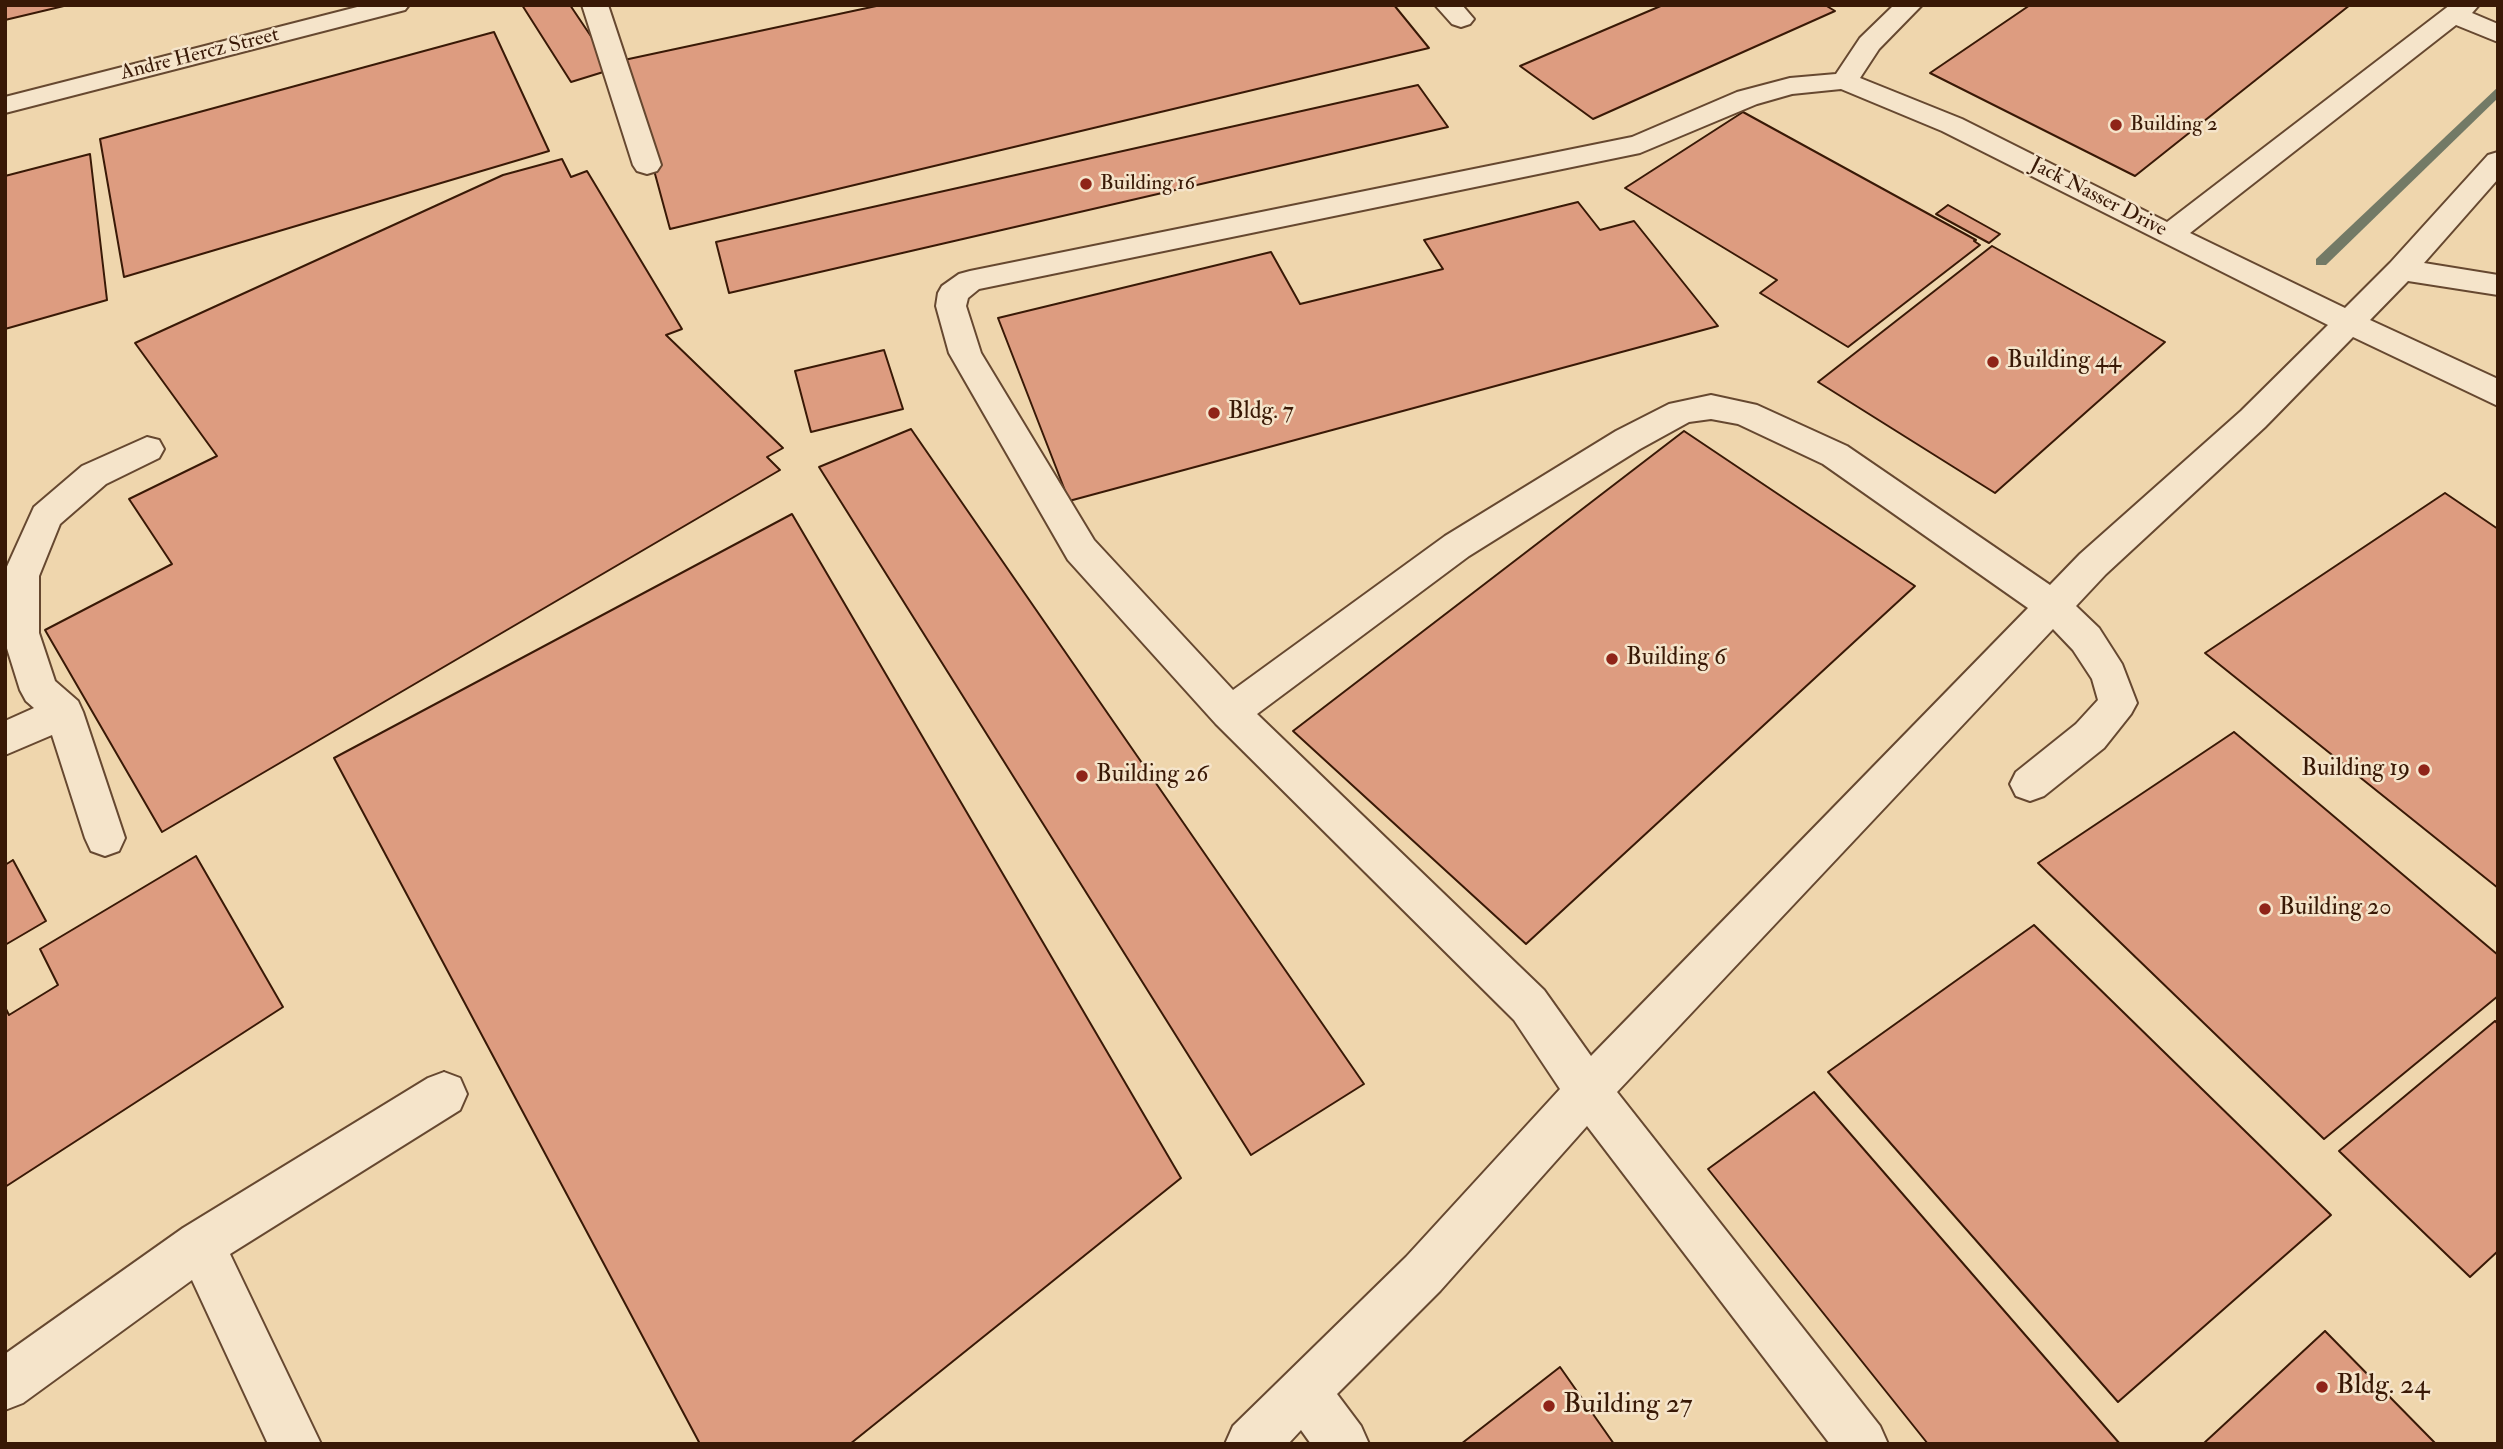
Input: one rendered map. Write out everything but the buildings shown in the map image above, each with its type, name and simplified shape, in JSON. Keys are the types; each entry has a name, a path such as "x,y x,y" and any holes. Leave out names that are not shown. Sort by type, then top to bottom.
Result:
{"street":[{"name":"Andre Hercz Street","path":"5,105 396,5"},
{"path":"595,5 647,165"},
{"path":"1862,1444 1588,1091 1529,1005 1230,713 1081,550 965,353 951,306 953,293 970,281 1640,144 1747,98 1790,86 1844,81 1869,44 1909,5"},
{"path":"2169,234 2460,10 2498,34"},
{"name":"Jack Nasser Drive","path":"1844,81 1952,125 2348,322 2477,381 2498,395"},
{"path":"1251,1444 1423,1274 1588,1091 2093,564 2253,419 2401,270 2498,161"},
{"path":"2401,270 2498,285"},
{"path":"1230,713 1457,546 1649,429 1681,412 1711,407 1745,413 1835,455 2053,606 2085,639 2109,675 2118,703 2090,736 2030,784"},
{"path":"104,838 64,712 39,690 20,633 22,576 46,516 94,475 148,449"},
{"path":"5,739 64,712"},
{"path":"5,1385 200,1245 444,1094"},
{"path":"200,1245 295,1444"},
{"path":"1303,1391 1343,1444"}],"waterway":[{"path":"2321,262 2498,91"}],"place":[{"name":"Building 2","path":"2116,125"},
{"name":"Building 16","path":"1086,184"},
{"name":"Building 44","path":"1993,362"},
{"name":"Bldg. 7","path":"1214,413"},
{"name":"Building 6","path":"1612,659"},
{"name":"Building 19","path":"2424,770"},
{"name":"Building 26","path":"1082,776"},
{"name":"Building 20","path":"2265,909"},
{"name":"Bldg. 24","path":"2322,1387"},
{"name":"Building 27","path":"1549,1406"}]}
